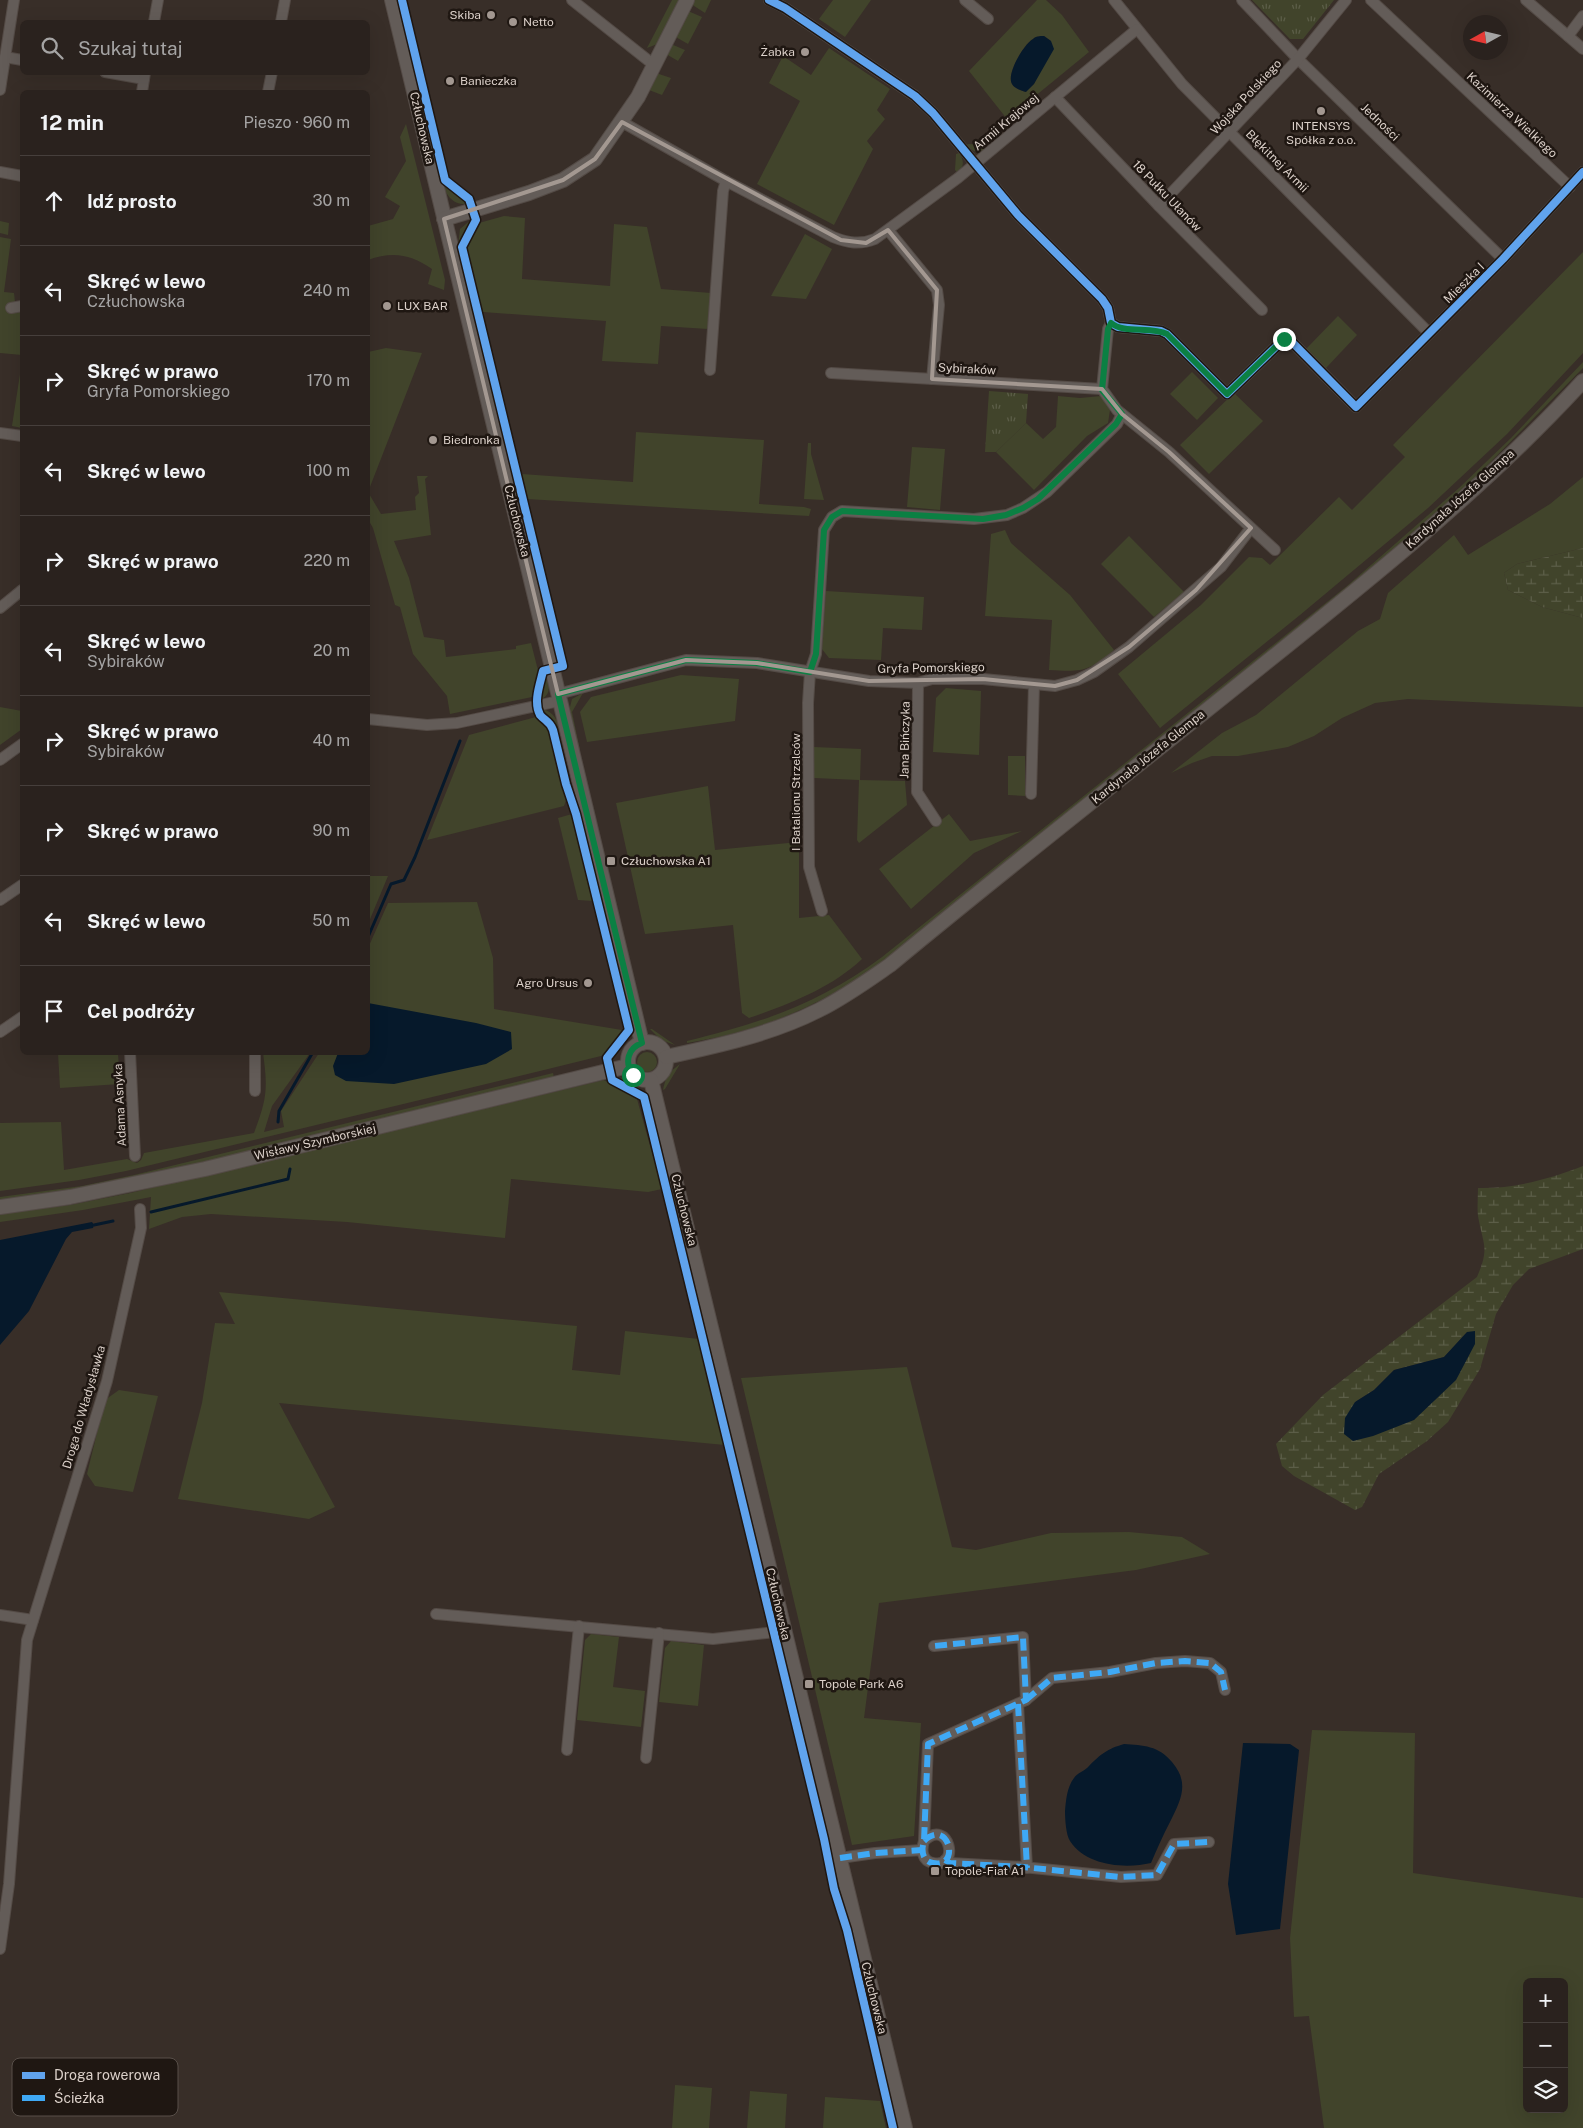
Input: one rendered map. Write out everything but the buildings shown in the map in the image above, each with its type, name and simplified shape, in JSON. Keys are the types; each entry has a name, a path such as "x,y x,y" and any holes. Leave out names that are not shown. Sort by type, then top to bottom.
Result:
{"main road":[{"name":"Człuchowska","path":"392,0 642,1043"},
{"path":"444,219 524,195 563,180 595,159 622,122 687,0"},
{"name":"Kardynała Józefa Glempa","path":"666,1057 744,1038 793,1021 819,1010 857,988 890,964 1365,582 1494,470 1583,381"},
{"path":"642,1043 658,1045 666,1057 666,1065 663,1072 651,1080 638,1078 631,1073 628,1066 630,1053 637,1045 642,1043"},
{"name":"Wisławy Szymborskiej","path":"0,1207 70,1198 205,1168 628,1066"},
{"name":"Człuchowska","path":"651,1080 905,2128"}],"street":[{"path":"0,90 14,0"},
{"path":"154,20 158,0"},
{"path":"281,20 285,0"},
{"path":"572,0 654,65"},
{"path":"769,0 785,8 915,96 933,113 1018,215 1102,299 1108,308 1111,323 1108,329 1102,390 1122,414 1169,452 1275,550"},
{"path":"965,0 988,18"},
{"name":"Błękitnej Armii","path":"1114,0 1182,84 1231,131 1430,333"},
{"name":"Jedności","path":"1242,0 1298,59 1504,259"},
{"name":"Wojska Polskiego","path":"1159,206 1298,59 1346,0"},
{"name":"Kazimierza Wielkiego","path":"1371,0 1570,186"},
{"path":"1526,0 1583,49"},
{"path":"1568,36 1583,16"},
{"name":"Armii Krajowej","path":"622,122 726,181 841,240 858,244 866,243 888,230 976,163 1137,29"},
{"path":"5,57 20,60"},
{"path":"268,90 271,75"},
{"path":"142,90 145,76"},
{"name":"18 Pułku Ułanów","path":"1055,97 1262,310"},
{"path":"0,172 20,176"},
{"name":"Mieszka I","path":"1111,323 1118,327 1157,330 1167,334 1227,394 1281,340 1290,340 1356,407 1504,259 1583,172"},
{"path":"710,370 723,191 726,181"},
{"path":"888,230 937,290 939,305 932,380"},
{"path":"11,308 20,306"},
{"name":"Sybiraków","path":"831,373 1102,390"},
{"name":"I Batalionu Strzelców","path":"822,910 809,867 807,766 810,672 816,654 824,530 832,517 842,511 974,519 1006,515 1023,508 1047,492 1116,424 1122,414"},
{"path":"0,433 20,436"},
{"name":"Gryfa Pomorskiego","path":"370,718 428,725 457,724 686,660 756,663 869,681 918,683 932,679 983,679 1055,686 1077,680 1094,672 1129,647 1221,567 1251,528"},
{"path":"0,608 20,592"},
{"name":"Jana Bińczyka","path":"918,683 916,792 936,821"},
{"path":"1031,794 1034,685"},
{"path":"0,760 20,745"},
{"path":"0,900 20,886"},
{"path":"0,1032 20,1018"},
{"name":"Adama Asnyka","path":"130,1055 135,1156"},
{"path":"255,1055 256,1091"},
{"name":"Droga do Władysławka","path":"0,1949 9,1884 27,1640 108,1381 141,1228 140,1209"},
{"path":"436,1614 713,1639 784,1631"},
{"path":"0,1615 32,1620"},
{"path":"567,1750 579,1626"},
{"path":"646,1758 660,1634"},
{"path":"934,1646 1023,1637 1022,1702 1027,1868"},
{"path":"840,1858 923,1846 932,1836 937,1835 946,1839 950,1847 950,1852 945,1860 937,1863 928,1861 923,1846 928,1744 1022,1702 1052,1678 1110,1672 1156,1663 1185,1660 1210,1663 1221,1672 1225,1690"},
{"path":"945,1860 950,1863 1121,1877 1157,1875 1174,1844 1209,1842"}],"highlighted area":[{"path":"622,122 841,240 866,243 888,230 937,290 932,379 1102,389 1122,414 1169,452 1251,528 1196,590 1129,647 1077,680 1055,686 983,679 869,681 757,663 686,660 558,694 444,219 563,180 595,159"}],"green space":[{"path":"672,0 681,0 660,43 647,48"},
{"path":"693,0 711,0 705,13 691,4"},
{"path":"833,0 871,0 845,37 819,19"},
{"path":"1037,0 1046,0 1062,15 1089,52 1007,119 969,71","holes":["1038,36 1044,36 1051,41 1034,84 1025,92 1015,87 1012,84 1011,73 1025,47"]},
{"path":"1252,0 1334,0 1303,39 1290,39"},
{"path":"688,11 702,17 688,44 674,36"},
{"path":"671,44 685,50 678,61 666,54"},
{"path":"829,48 890,89 877,110 885,119 867,141 873,149 834,225 757,184 800,101 769,83 783,56 811,75"},
{"path":"416,68 434,140 434,148 414,70"},
{"path":"656,73 671,78 662,95 648,88"},
{"path":"406,124 445,280 444,290 428,284 432,269 417,260 393,255 370,259 370,225 393,219 400,206 385,197 406,161 400,137"},
{"path":"968,144 983,145 987,148 981,152 974,151 966,146"},
{"path":"959,153 963,163 957,172 955,170 956,154"},
{"path":"442,181 469,204 454,201 445,191"},
{"path":"504,216 525,218 522,279 610,286 614,224 647,227 661,289 711,293 708,329 661,326 658,364 602,361 606,321 483,312 465,248 479,223"},
{"path":"472,219 472,222 458,246 460,229"},
{"path":"0,221 9,223 8,235 0,233"},
{"path":"805,234 832,249 806,299 771,296"},
{"path":"0,237 11,239 4,292 14,293 15,302 20,308 20,355 0,353"},
{"path":"1583,252 1583,353 1507,434 1428,508 1160,728 1118,674 1201,605 1249,557 1262,558 1270,565 1339,497 1352,510 1405,457 1393,445"},
{"path":"461,255 479,327 475,322"},
{"path":"1338,316 1357,335 1326,368 1306,349"},
{"path":"386,348 422,353 370,487 370,352"},
{"path":"1583,362 1583,368 1468,485 1393,553 1232,684 883,961 814,1004 766,1024 715,1038 687,1043 687,1041 740,1027 789,1010 836,987 882,957 1347,586 1459,488 1511,438"},
{"path":"1192,372 1218,398 1197,420 1170,394"},
{"path":"20,374 20,428 12,426"},
{"path":"989,391 1028,394 1026,423 996,452 985,452"},
{"path":"1234,393 1263,421 1209,474 1180,445"},
{"path":"1058,396 1080,398 1101,396 1110,410 1108,423 1087,436 1034,490 996,452 1026,423 1043,439 1056,427"},
{"path":"636,432 764,440 759,504 804,507 811,509 809,516 527,499 522,474 633,482"},
{"path":"808,443 811,443 811,454 824,500 804,499"},
{"path":"912,447 945,449 940,510 907,507"},
{"path":"417,476 428,476 425,479 431,535 394,541 409,578 424,637 444,640 446,657 516,649 516,646 531,643 539,674 532,697 450,714 447,696 413,654 400,607 395,605 370,523 370,495 381,514 416,510 415,497 419,493"},
{"path":"1583,477 1583,548 1517,564 1504,573 1508,590 1542,607 1583,618 1583,707 1408,699 1375,703 1342,718 1314,736 1288,747 1238,756 1212,756 1171,773 1222,733 1256,715 1358,631 1380,619 1388,593 1454,535 1468,555 1550,504"},
{"path":"1005,530 1011,543 1070,595 1114,650 1098,663 1091,667 1077,670 1049,670 1052,620 985,616 991,534"},
{"path":"1129,536 1184,592 1154,617 1101,564"},
{"path":"1583,548 1583,618 1542,607 1508,590 1504,573 1517,564"},
{"path":"541,585 559,663 557,664 539,587"},
{"path":"826,591 924,597 922,630 883,628 881,660 829,658 822,649"},
{"path":"681,675 739,679 735,721 587,742 580,712 591,697"},
{"path":"545,676 547,676 549,690 546,696 539,700 538,697"},
{"path":"946,688 981,691 979,755 933,752 936,698"},
{"path":"583,693 572,712 580,750 578,749 569,711 572,699"},
{"path":"0,707 20,711 20,730 0,745"},
{"path":"543,709 550,713 559,724 564,764 555,728 547,717 541,713 540,710"},
{"path":"536,717 550,731 566,800 564,806 427,840 469,735"},
{"path":"814,747 861,749 860,780 905,781 907,805 859,843 857,840 859,780 814,778"},
{"path":"1008,756 1025,756 1025,796 1008,795"},
{"path":"708,786 715,850 799,842 799,918 829,915 862,959 850,970 823,987 794,1001 749,1018 742,1013 733,925 645,934 616,803"},
{"path":"572,814 593,901 578,900 558,818"},
{"path":"949,814 970,841 1022,831 974,853 911,909 879,869"},
{"path":"370,876 388,876 370,919"},
{"path":"477,902 493,958 494,1009 622,1030 610,1052 605,1055 544,1070 126,1171 79,1180 0,1191 0,1123 61,1122 64,1170 127,1159 137,1163 141,1160 144,1153 254,1133 264,1102 266,1076 263,1055 309,1055 272,1106 264,1132 284,1127 281,1111 318,1055 370,1055 370,944 388,903"},
{"path":"650,1029 652,1029 675,1045 661,1040"},
{"path":"647,1052 654,1055 657,1062 654,1069 647,1072 640,1069 637,1062 640,1055"},
{"path":"58,1055 118,1055 120,1084 60,1088"},
{"path":"680,1064 665,1089 663,1090 668,1075"},
{"path":"553,1073 554,1077 551,1079 243,1154 95,1187 0,1201 0,1197 82,1186 134,1175"},
{"path":"619,1078 633,1083 644,1094"},
{"path":"604,1080 637,1099 662,1189 648,1192 511,1179 505,1238 347,1222 211,1214 182,1217 149,1229 151,1197 83,1210 0,1222 0,1214 70,1205 130,1193"},
{"path":"1583,1166 1583,1249 1529,1269 1513,1285 1496,1314 1480,1369 1448,1422 1427,1441 1379,1474 1362,1507 1355,1510 1294,1476 1282,1466 1276,1444 1323,1395 1477,1277 1484,1252 1478,1216 1478,1188 1518,1185","holes":["1467,1332 1414,1420 1355,1402 1374,1390 1394,1370 1444,1357"]},
{"path":"219,1292 577,1326 572,1370 620,1375 625,1331 699,1339 725,1445 279,1403 335,1507 309,1519 178,1499 202,1403 215,1323 235,1324"},
{"path":"907,1367 952,1547 976,1550 1051,1533 1129,1532 1182,1537 1210,1554 1136,1570 879,1603 864,1718 921,1723 914,1836 852,1845 741,1378"},
{"path":"119,1390 158,1396 133,1492 95,1486 87,1474 105,1400"},
{"path":"591,1634 619,1637 613,1687 645,1691 641,1727 577,1720 585,1640"},
{"path":"671,1641 704,1645 698,1706 659,1702 665,1648"},
{"path":"1312,1730 1415,1733 1413,1873 1583,1898 1583,2128 1324,2128 1309,2016 1294,2017 1290,1938"},
{"path":"675,2085 712,2088 709,2128 672,2128"},
{"path":"750,2091 787,2094 785,2128 747,2128"},
{"path":"825,2097 880,2101 886,2128 823,2128"}],"water":[{"path":"1044,36 1051,41 1054,49 1034,84 1026,92 1018,89 1013,86 1011,79 1011,73 1017,60 1029,42 1035,37"},
{"path":"370,1003 476,1023 511,1032 512,1049 486,1064 394,1084 346,1081 335,1075 333,1066 337,1055 370,1055"},
{"path":"92,1222 93,1228 72,1232 66,1239 29,1311 0,1345 0,1240"},
{"path":"1475,1331 1475,1344 1456,1380 1414,1420 1373,1436 1353,1441 1344,1434 1345,1418 1355,1402 1374,1390 1394,1370 1444,1357 1467,1332"},
{"path":"1243,1743 1290,1744 1299,1750 1280,1929 1236,1935 1228,1884"},
{"path":"1124,1744 1150,1747 1162,1753 1178,1770 1182,1784 1180,1799 1151,1863 1141,1865 1107,1864 1086,1856 1070,1841 1066,1822 1067,1794 1075,1776 1105,1752"}],"waterway":[{"path":"370,932 391,884 404,880 415,857 460,741"},
{"path":"278,1122 279,1111 311,1055"},
{"path":"151,1212 288,1179 290,1169"},
{"path":"94,1225 113,1221"}],"marked path":[{"path":"924,1841 933,1835 940,1835 948,1845 947,1859 942,1863 929,1862 925,1858 923,1851 928,1744 1026,1700 1023,1637 934,1646"},
{"path":"1026,1700 1052,1678 1110,1672 1156,1663 1185,1661 1210,1663 1221,1672 1225,1690"},
{"path":"1018,1704 1027,1868"},
{"path":"945,1860 950,1863 1023,1867 1121,1877 1157,1875 1174,1844 1209,1842"},
{"path":"840,1858 875,1853 922,1850"}],"cycle path":[{"path":"402,0 445,180 469,199 476,220 462,247 563,666 543,671 537,704 540,715 549,723 553,730 566,784 576,814 629,1030 607,1058 612,1080 644,1097 824,1839 834,1889 847,1930 893,2128"},
{"path":"769,0 785,8 915,96 933,113 1018,215 1102,299 1108,308 1111,323 1118,327 1161,331 1167,334 1227,394 1284,339 1290,340 1356,407 1503,259 1583,172"}],"place":[{"name":"Skiba","path":"491,15"},
{"name":"Netto","path":"513,22"},
{"name":"Żabka","path":"805,52"},
{"name":"Banieczka","path":"450,81"},
{"name":"INTENSYS Spółka z o.o.","path":"1321,111"},
{"name":"LUX BAR","path":"387,306"},
{"name":"Biedronka","path":"433,440"},
{"name":"Człuchowska A1","path":"611,861"},
{"name":"Agro Ursus","path":"588,983"},
{"name":"Topole Park A6","path":"809,1684"},
{"name":"Topole-Fiat A1","path":"935,1871"}],"route":[{"path":"633,1075 628,1066 628,1058 633,1048 642,1043 558,694 631,673 686,660 756,663 810,672 816,654 824,530 832,517 842,511 983,519 1006,515 1038,499 1116,424 1122,414 1116,410 1102,390 1108,329 1111,323 1118,327 1157,330 1167,334 1227,394 1284,339"}]}
